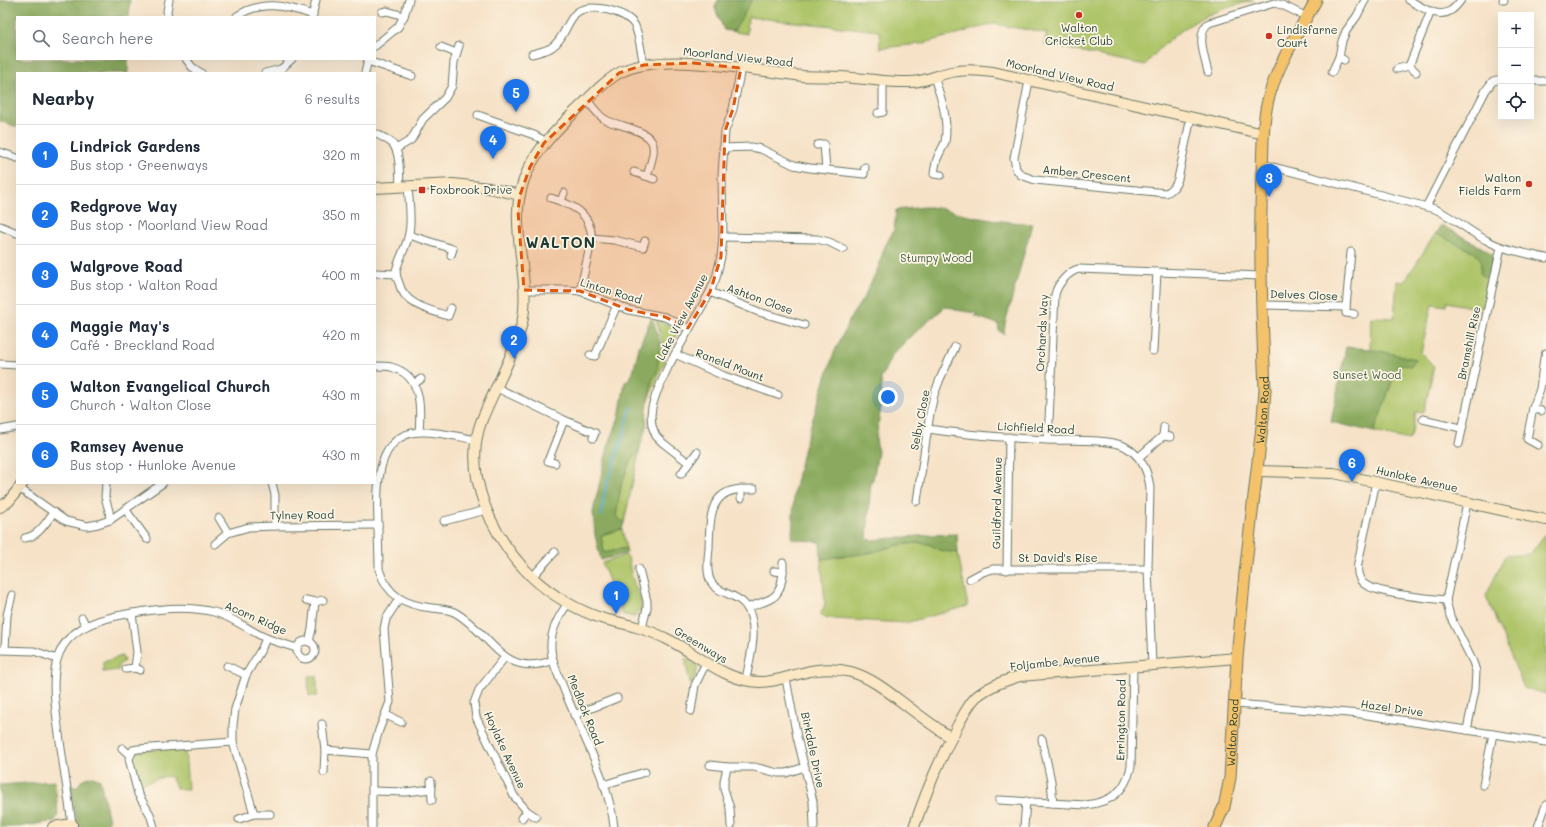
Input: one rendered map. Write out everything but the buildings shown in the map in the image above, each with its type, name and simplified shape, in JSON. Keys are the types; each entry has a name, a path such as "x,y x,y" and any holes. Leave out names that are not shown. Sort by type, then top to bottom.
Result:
{"main road":[{"name":"Walton Road","path":"1215,827 1222,813 1227,797 1245,572 1265,390 1260,220 1264,134 1270,94 1276,77 1316,0"}],"street":[{"path":"168,16 169,0"},
{"path":"237,16 244,9 255,3 273,1 313,16 316,0"},
{"path":"376,45 398,27 404,16 409,0"},
{"path":"1332,72 1341,58 1342,41 1346,31 1357,16 1365,0"},
{"path":"1408,0 1431,12 1441,14 1449,12 1461,0"},
{"path":"1208,72 1198,49 1202,32 1207,25 1271,3 1282,5 1306,17"},
{"path":"532,54 553,47 575,14 590,4 620,15 629,20 635,26 644,65"},
{"path":"382,12 387,11 404,16"},
{"path":"1409,66 1431,12"},
{"path":"396,149 411,140 423,119 445,98 452,86 457,50 441,47"},
{"path":"187,60 192,67 200,72"},
{"path":"282,71 291,60"},
{"path":"365,72 368,60 403,69 412,76"},
{"name":"Moorland View Road","path":"480,490 476,467 477,440 480,426 513,350 522,321 524,290 518,211 520,195 526,175 545,142 587,100 619,73 644,65 692,63 807,76 912,83 951,72 979,70 1264,134"},
{"path":"1397,69 1409,66"},
{"path":"1409,66 1416,72"},
{"name":"Lake View Avenue","path":"689,463 663,444 656,436 652,426 651,415 656,394 688,328 710,292 716,278 721,257 723,237 722,175 724,131 733,109 741,68"},
{"path":"934,77 944,109 946,131 944,143 936,160 934,174 941,175"},
{"path":"1426,207 1486,90 1493,81 1498,80"},
{"path":"878,113 883,112 883,81"},
{"name":"Amber Crescent","path":"1029,81 1014,158 1015,164 1021,175 1035,180 1166,193 1172,191 1176,186 1178,179 1192,117"},
{"path":"1534,81 1546,81"},
{"path":"587,100 606,120 643,133 650,138 654,146 647,176"},
{"path":"478,115 534,135 545,142"},
{"path":"376,134 389,141 396,149 410,223 409,235 401,254 396,274 400,289 410,300 419,306 448,316 451,308"},
{"path":"817,144 824,144 826,170"},
{"path":"723,148 751,147 761,149 794,165 826,170 864,174 865,167"},
{"path":"0,152 16,158"},
{"path":"1262,164 1426,207 1443,213 1485,240 1501,247 1546,258"},
{"path":"634,172 654,179"},
{"path":"376,188 453,184 489,188 520,195"},
{"path":"561,201 564,193"},
{"path":"551,198 574,207 588,220 591,229 592,238 580,291"},
{"path":"0,226 16,232"},
{"path":"409,235 453,249 451,255"},
{"path":"723,237 817,239 829,242 843,249"},
{"path":"592,238 614,240 643,248 645,241"},
{"name":"Bramshill Rise","path":"1459,444 1461,428 1501,247"},
{"name":"Delves Close","path":"1351,252 1352,283 1346,313 1354,314"},
{"name":"Orchards Way","path":"1048,440 1055,295 1059,285 1071,272 1079,269 1261,276"},
{"path":"1153,351 1157,272"},
{"path":"376,273 396,274"},
{"name":"Linton Road","path":"524,290 580,291 629,310 665,317 688,328"},
{"name":"Ashton Close","path":"710,292 760,312 804,325"},
{"path":"590,355 595,356 617,305"},
{"name":"Delves Close","path":"1262,305 1346,307"},
{"name":"Selby Close","path":"917,501 930,413 936,390 955,347"},
{"path":"1538,445 1527,439 1533,408 1540,389 1546,353"},
{"name":"Raneld Mount","path":"675,354 724,376 778,395"},
{"path":"0,364 16,365"},
{"path":"376,366 391,367 412,380 417,388 419,399 419,432"},
{"path":"414,384 421,379"},
{"path":"496,387 564,420 595,433 594,438"},
{"path":"1533,408 1541,411"},
{"path":"1433,421 1434,413"},
{"path":"1422,419 1461,428"},
{"path":"555,463 548,461 564,420"},
{"path":"0,430 16,427"},
{"path":"1138,457 1167,436 1164,427"},
{"name":"Lichfield Road","path":"928,430 959,434 1116,443 1132,451 1138,457 1145,466 1150,488 1148,569 1152,665"},
{"path":"477,440 419,432 408,434 398,439 388,449 381,465 377,489 379,569 382,580 399,599 413,605 454,612 463,618 505,656 518,664 532,666 553,660"},
{"name":"Guildford Avenue","path":"1007,570 1009,437"},
{"path":"681,474 697,452"},
{"name":"Hunloke Avenue","path":"1257,471 1334,473 1546,520"},
{"path":"1376,482 1358,563 1357,571 1360,579 1364,584 1382,590 1412,597 1446,600"},
{"path":"106,484 105,497 110,520"},
{"path":"0,507 9,501 21,486 66,520 87,526 110,520 162,484"},
{"path":"272,484 275,495 275,526"},
{"path":"746,680 753,627 751,615 741,600 720,590 712,583 708,575 711,514 716,503 720,498 729,492 754,489"},
{"name":"Greenways","path":"480,490 486,510 501,538 515,558 532,577 546,589 568,603 592,615 642,628 666,638 732,677 760,682 786,679 803,673 819,670 837,669 852,672 876,684 951,738"},
{"path":"741,490 741,498"},
{"path":"1467,503 1446,600 1450,616 1476,671 1475,690 1467,730"},
{"path":"125,509 147,540"},
{"path":"444,521 486,510"},
{"path":"25,538 32,537 37,533 54,512"},
{"path":"219,518 228,533"},
{"name":"Tylney Road","path":"216,544 228,533 249,527 378,525"},
{"path":"532,577 555,552"},
{"path":"701,554 709,554"},
{"path":"747,608 773,598 777,594 782,584 783,563"},
{"path":"639,569 647,601 647,608 642,628"},
{"name":"St David's Rise","path":"970,579 983,572 993,570 1148,569"},
{"path":"774,571 783,572"},
{"path":"12,595 7,615 3,650 34,651 57,659"},
{"path":"372,827 372,754 379,730 390,702 384,629 386,619 399,599"},
{"path":"306,600 315,602 323,600"},
{"name":"Acorn Ridge","path":"72,826 53,688 57,659 62,648 70,638 86,626 103,619 166,608 196,609 225,616 266,638 297,648 299,656 306,659 314,652 314,648 309,642 315,602"},
{"name":"Medlock Road","path":"568,603 558,619 552,636 550,649 574,715 603,784 612,812 614,827"},
{"path":"126,669 137,669 137,652 132,613"},
{"path":"82,618 86,626"},
{"path":"254,814 233,742 235,709 246,675 262,648 266,638"},
{"path":"297,648 302,642 309,642"},
{"name":"Hoylake Avenue","path":"505,656 479,690 474,703 476,717 514,796 527,811 536,817"},
{"name":"Foljambe Avenue","path":"914,827 932,777 967,709 975,698 1002,681 1020,676 1237,658"},
{"path":"691,711 695,685 706,663"},
{"path":"227,666 246,675"},
{"name":"Errington Road","path":"999,800 1086,805 1099,804 1114,796 1124,784 1131,767 1133,666"},
{"name":"Birkdale Drive","path":"786,679 797,737 813,801 814,827"},
{"path":"574,715 615,701"},
{"path":"692,702 700,702"},
{"name":"Hazel Drive","path":"1235,704 1362,714 1546,742"},
{"path":"386,714 401,722"},
{"path":"322,724 325,750 324,772"},
{"path":"1483,784 1492,734"},
{"path":"1042,739 1051,782 1053,803"},
{"path":"154,827 150,814 138,794 130,766 129,759 133,750 180,744 233,742"},
{"path":"122,748 130,755"},
{"path":"325,750 372,754"},
{"path":"710,765 727,767 754,767 778,773 786,773 805,767"},
{"path":"727,767 724,789 730,808 731,826"},
{"path":"603,784 643,775"},
{"path":"373,791 405,792 432,785 432,800"},
{"path":"1024,827 1026,801"},
{"path":"1538,827 1546,805"},
{"path":"522,818 527,811"},
{"path":"239,819 254,814 270,814"},
{"path":"53,827 72,826"}],"highlighted area":[{"path":"693,63 741,68 733,109 725,131 721,257 710,292 688,328 665,317 629,310 580,291 524,290 518,211 520,195 530,167 544,143 619,73 644,65"}],"green space":[{"path":"0,0 130,0 129,16 16,16 16,60 128,60 128,72 16,72 16,127 0,121"},
{"path":"718,0 1254,0 1205,16 1168,41 1145,65 1044,44 1047,33 993,24 921,44 880,48 879,31 748,17 747,34 724,30 715,8"},
{"path":"718,0 752,0 734,31 724,30 715,8"},
{"name":"Stumpy Wood","path":"925,207 943,209 974,217 1032,224 1005,324 1004,334 999,331 998,324 975,316 976,313 945,307 911,336 892,355 881,378 882,401 876,438 878,452 873,480 871,480 867,539 872,540 957,534 958,553 939,550 929,544 917,543 899,545 869,553 821,559 820,542 792,539 794,492 804,447 834,353 852,315 864,297 878,268 885,246 894,230 896,210"},
{"path":"1441,225 1488,251 1493,256 1483,307 1480,309 1447,302 1446,306 1432,304 1421,353 1434,366 1424,413 1416,412 1411,437 1409,437 1409,440 1374,432 1398,365 1415,359 1370,349 1371,317 1394,318 1397,281 1404,282"},
{"path":"1441,225 1488,251 1493,256 1489,278 1482,276 1480,273 1481,260 1474,252 1436,234"},
{"path":"651,319 653,320 660,342 657,372 652,380 646,417 647,423 640,448 629,464 621,485 616,516 624,523 622,529 601,535 604,553 626,548 627,553 601,560 595,535 593,512 608,446 619,418 625,382 633,373 639,347"},
{"path":"656,320 673,326 676,333 675,340 666,354"},
{"path":"660,342 665,361 648,402 652,380 657,372"},
{"name":"Sunset Wood","path":"1346,347 1370,349 1415,359 1412,366 1398,365 1374,432 1331,422"},
{"path":"640,448 624,523 616,516 619,498 626,472 634,455"},
{"path":"622,529 626,548 604,553 601,535"},
{"path":"1546,533 1546,694 1524,688 1486,596 1505,556 1530,554"},
{"path":"917,543 929,544 939,550 958,553 968,606 905,623 835,619 820,616 825,604 821,559 872,552 899,545"},
{"path":"625,555 628,557 633,580 642,605 641,610 634,617 622,614 602,563"},
{"path":"122,656 124,661 119,665 118,670 103,672 103,662"},
{"path":"685,658 698,666 691,685 688,675"},
{"path":"308,676 317,676 317,696 309,696"},
{"path":"185,748 188,789 177,789 171,777 166,776 137,785 132,764 135,751"},
{"path":"91,776 100,780 109,821 104,827 78,827 69,784 76,788 83,779"},
{"path":"55,781 58,815 55,821 17,827 0,827 0,785"}],"waterway":[{"path":"601,516 605,489 631,407"}],"place":[{"name":"Walton Cricket Club","path":"1079,15"},
{"name":"Lindisfarne Court","path":"1269,36"},
{"name":"Walton Evangelical Church","path":"516,112"},
{"name":"Maggie May's","path":"493,159"},
{"name":"Walton Fields Farm","path":"1529,184"},
{"name":"Foxbrook Drive","path":"422,190"},
{"name":"Walgrove Road","path":"1269,197"},
{"name":"Redgrove Way","path":"514,359"},
{"name":"Ramsey Avenue","path":"1352,482"},
{"name":"Lindrick Gardens","path":"616,614"}],"district":[{"name":"WALTON","path":"561,243"}]}
